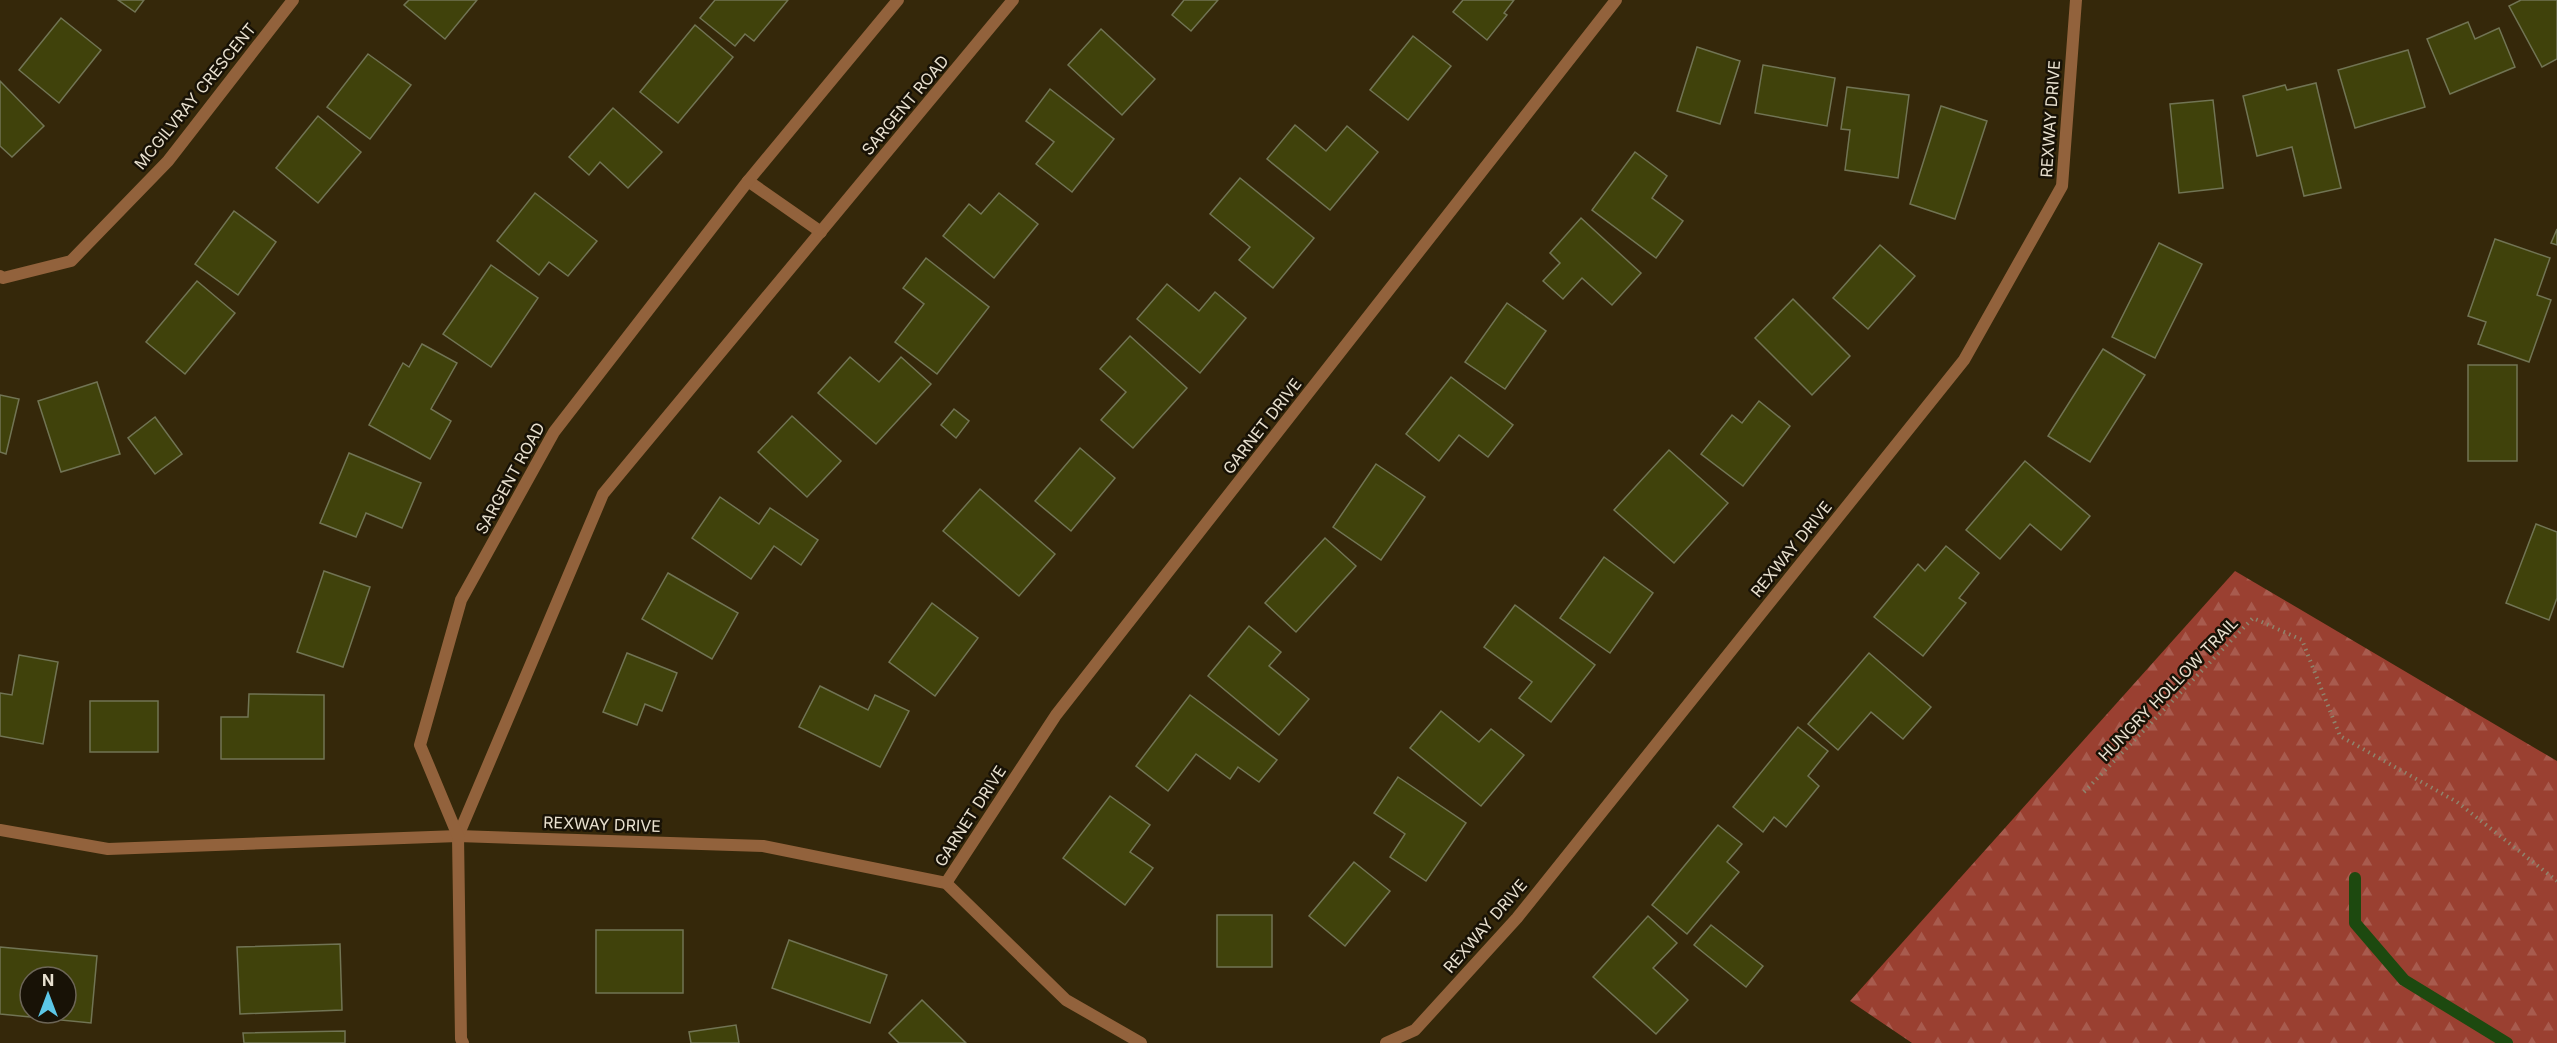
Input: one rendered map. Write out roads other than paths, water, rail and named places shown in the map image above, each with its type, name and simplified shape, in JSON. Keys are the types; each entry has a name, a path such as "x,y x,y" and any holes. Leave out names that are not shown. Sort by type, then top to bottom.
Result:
{"street":[{"name":"MCGILVRAY CRESCENT","path":"0,276 3,278 71,261 168,161 293,0"},
{"name":"SARGENT ROAD","path":"463,1043 461,1039 458,836 420,746 461,600 554,432 748,181 898,0"},
{"name":"SARGENT ROAD","path":"458,836 603,494 1013,0"},
{"name":"GARNET DRIVE","path":"946,883 1056,715 1616,0"},
{"name":"REXWAY DRIVE","path":"1386,1043 1415,1030 1517,918 1964,360 2062,186 2076,0"},
{"path":"748,181 821,232"},
{"name":"REXWAY DRIVE","path":"0,830 108,849 458,836 763,846 946,883"},
{"path":"946,883 1066,1000 1141,1043"}],"waterway":[{"path":"2355,878 2355,923 2404,980 2507,1043"}]}
